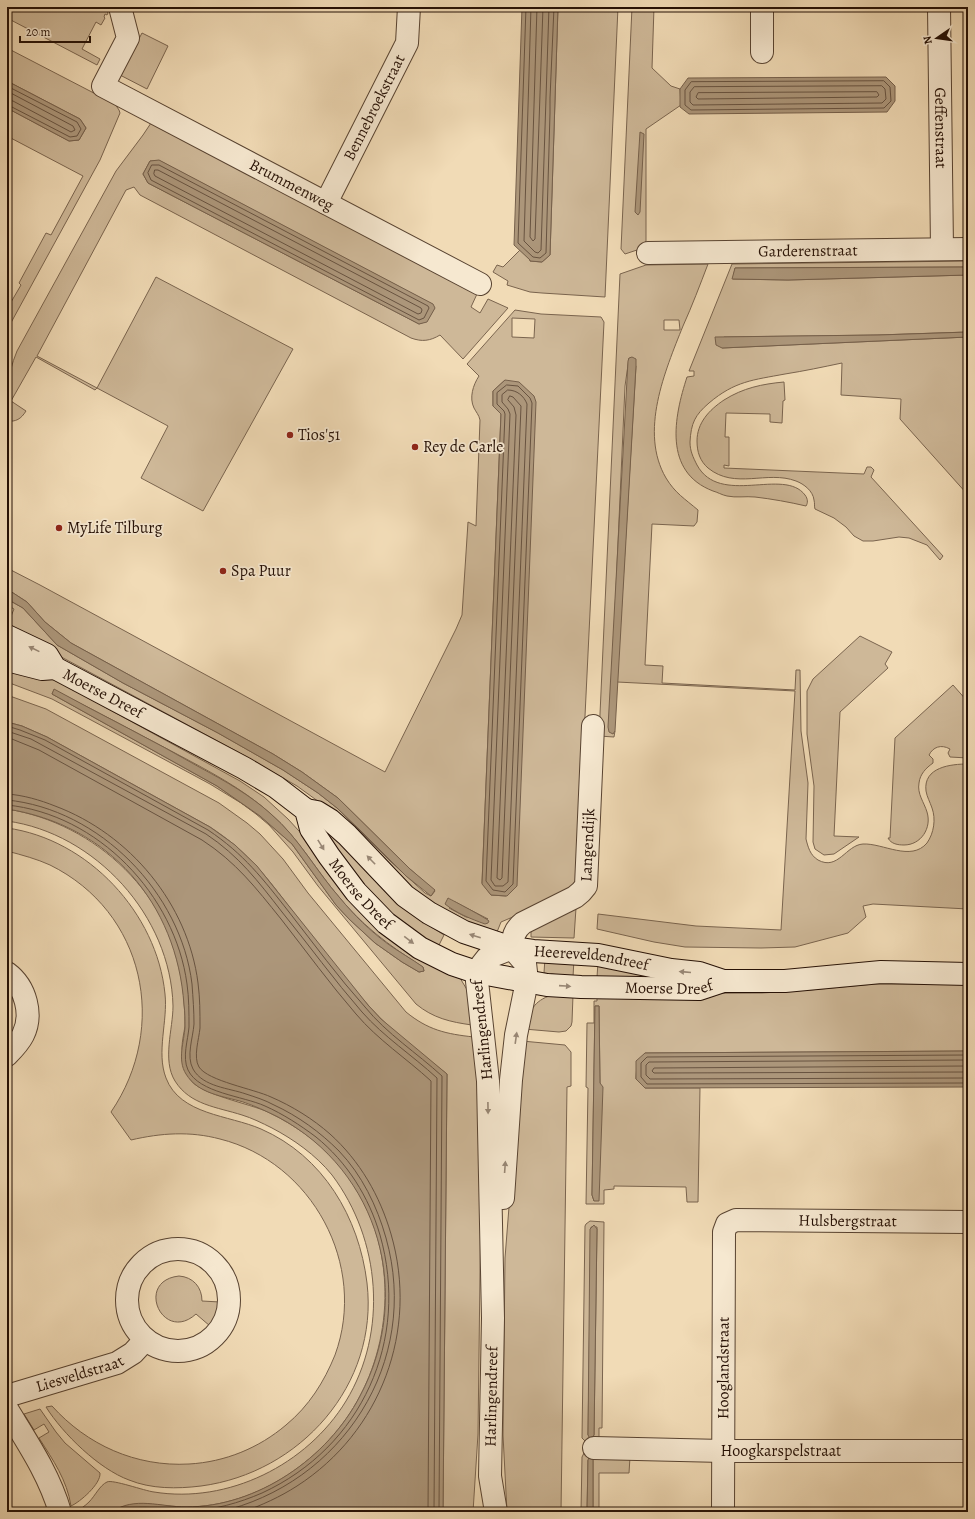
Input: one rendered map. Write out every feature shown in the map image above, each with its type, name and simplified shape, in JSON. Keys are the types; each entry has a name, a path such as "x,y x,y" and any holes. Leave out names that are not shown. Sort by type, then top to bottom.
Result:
{"street":[{"name":"Brummenweg","path":"120,7 128,38 103,86 480,284"},
{"name":"Bennebroekstraat","path":"326,203 407,43 409,7"},
{"path":"762,7 762,52"},
{"name":"Geffenstraat","path":"939,7 942,249"},
{"name":"Garderenstraat","path":"648,253 968,249"},
{"name":"Moerse Dreef","path":"7,636 47,655 55,668 244,768 276,787 306,810 312,830 328,856 356,892 386,923 420,948 452,964 476,972 547,985 699,989 723,981"},
{"name":"Moerse Dreef","path":"7,660 42,669 55,668"},
{"name":"Langendijk","path":"512,948 514,935 517,928 523,922 575,897 586,886 593,726"},
{"name":"Heereveldendreef","path":"306,810 318,812 330,820 347,835 405,896 429,913 464,932 512,948 533,951 598,955 671,970 699,973 723,981 785,981 881,972 968,974"},
{"name":"Harlingendreef","path":"483,1512 490,1476 493,1318 488,1081 476,972 487,958 512,948 525,963 527,981 516,1035 511,1080 493,1318"},
{"path":"7,973 18,984 24,996 27,1009 27,1022 23,1035 16,1046 7,1055"},
{"name":"Hulsbergstraat","path":"728,1224 736,1220 968,1222"},
{"name":"Hooglandstraat","path":"723,1512 724,1232 728,1224"},
{"path":"181,1248 195,1251 208,1258 218,1268 226,1280 229,1294 229,1308 225,1321 218,1332 208,1342 197,1348 183,1351 170,1351 157,1347 145,1340 137,1331 131,1320 128,1308 127,1296 129,1284 134,1273 142,1263 153,1255 167,1250 181,1248"},
{"name":"Liesveldstraat","path":"7,1396 117,1363 133,1353 145,1340"},
{"path":"7,1409 43,1469 55,1493 60,1512"},
{"name":"Hoogkarspelstraat","path":"594,1448 968,1451"},
{"name":"Harlingendreef","path":"490,1476 496,1512"}],"shaded area":[{"path":"7,7 105,7 108,13 107,15 105,14 105,18 101,25 96,22 82,49 100,59 97,65 7,18"},
{"path":"558,7 618,7 605,297 530,292 507,285 508,281 493,272 497,265 503,267 520,250 530,261 542,262 550,255"},
{"path":"632,7 654,7 652,68 671,86 680,89 681,105 646,129 646,241 643,248 625,254 621,249"},
{"path":"142,33 168,46 147,89 120,75"},
{"path":"7,48 115,104 120,113 100,160 7,330 7,309 21,285 19,283 46,233 51,235 83,176 7,136 7,108 69,141 79,140 86,128 80,119 7,81"},
{"path":"151,123 477,294 471,307 480,313 488,299 508,308 463,359 440,335 433,339 426,340 411,338 140,195 134,187 126,190 37,356 97,388 95,390 36,357 11,401 26,411 18,419 7,421 7,394 9,378 17,351 116,171","holes":["150,161 160,161 432,304 434,309 427,321 419,324 148,183 143,174"]},
{"path":"968,261 968,267 735,268 733,279 788,280 968,275 968,332 724,337 722,348 968,337 968,495 900,419 901,399 841,395 842,363 745,382 727,390 704,407 697,416 691,430 690,442 692,454 697,465 707,477 721,483 736,486 782,484 795,487 806,496 806,506 761,498 725,496 697,482 686,471 679,457 676,442 676,426 682,393 687,377 694,376 694,371 689,371 732,264"},
{"path":"708,264 669,362 658,402 655,422 655,441 658,460 666,478 673,488 680,496 698,510 697,522 694,526 652,524 645,665 663,666 662,683 795,690 796,670 800,670 801,731 808,783 806,839 813,856 825,863 837,860 852,848 863,844 871,844 905,851 913,851 920,848 927,843 934,826 933,812 926,791 926,783 929,777 933,772 946,766 968,764 968,909 873,904 863,906 866,917 848,933 795,947 685,947 654,942 597,929 598,914 696,926 781,930 795,691 617,682 636,366 629,358 625,386 615,610 613,733 615,731 614,737 599,736 620,274 646,265","holes":["664,320 679,320 680,330 664,330"]},
{"path":"156,277 293,349 203,511 141,478 168,426 97,388"},
{"path":"515,310 541,314 601,317 604,322 577,882 567,894 501,922 497,932 480,928 425,902 326,807 297,786 238,752 26,638 7,626 14,609 7,605 7,599 23,608 57,645 123,683 218,733 283,770 318,793 337,808 391,862 425,893 431,896 435,891 410,869 338,798 302,772 273,754 71,643 45,622 27,602 7,589 7,568 385,772 462,615 468,522 476,526 480,420 472,400 473,387 479,376 467,364","holes":["512,318 535,319 534,338 512,337","505,380 506,896 491,895 482,883 501,413 493,406 493,391","455,902 488,919 466,917 449,908"]},
{"path":"784,382 785,400 783,401 782,423 770,422 770,414 726,413 725,437 729,437 729,466 724,465 724,468 864,474 867,467 871,467 874,470 871,477 943,556 940,560 927,545 909,538 899,537 863,541 854,536 846,527 834,518 815,509 813,497 810,491 796,481 774,477 740,479 729,478 718,474 705,465 700,456 697,441 699,428 713,408 738,392 760,385"},
{"path":"860,636 892,652 885,664 888,668 840,712 834,836 859,837 834,854 824,855 815,849 813,842 814,786 807,734 807,691 813,679"},
{"path":"7,667 50,677 240,781 264,797 299,831 335,879 460,978 469,993 472,1025 442,1019 422,1009 416,1004 318,886 293,852 269,825 256,814 210,784 52,699 7,682","holes":["54,690 212,773 250,797 272,815 289,832 334,891 354,914 386,942 423,967 424,971 419,972 402,962 375,943 349,919 336,905 292,844 260,816 217,786 52,694"]},
{"path":"953,685 968,702 968,758 950,757 948,753 950,749 947,747 938,747 931,752 929,755 933,759 933,763 922,774 919,787 927,812 928,824 920,839 910,844 895,844 888,838 890,838 895,738"},
{"path":"7,695 46,709 219,803 247,823 260,834 283,859 308,893 406,1012 422,1023 446,1033 474,1037 482,1112 478,1434 473,1512 443,1512 447,1074 406,1042 378,1016 337,969 261,871 233,844 210,827 47,737 22,726 7,722"},
{"path":"7,809 40,817 71,830 99,848 125,869 147,895 164,923 177,954 183,988 185,1026 182,1051 190,1079 203,1089 214,1094 260,1109 280,1118 302,1131 322,1147 348,1176 363,1201 374,1227 382,1255 385,1284 384,1313 380,1342 372,1370 360,1396 346,1419 329,1440 310,1458 288,1475 264,1488 239,1498 213,1505 186,1507 138,1504 129,1505 112,1512 76,1512 89,1502 104,1483 107,1482 115,1482 154,1492 182,1494 210,1492 237,1485 263,1475 288,1461 310,1444 330,1424 346,1401 359,1374 368,1346 373,1316 373,1286 369,1257 361,1228 348,1201 332,1175 304,1148 280,1132 264,1124 246,1116 205,1104 188,1095 181,1089 171,1073 169,1064 169,1044 173,1006 169,973 159,941 143,911 122,884 98,861 70,842 39,829 7,821"},
{"path":"323,826 417,918 444,935 438,947 424,940 373,899 321,829"},
{"path":"7,828 37,835 65,847 90,864 113,885 133,909 148,935 159,964 165,994 162,1047 163,1068 166,1078 173,1090 182,1100 194,1107 261,1129 283,1141 303,1155 320,1172 334,1191 346,1212 356,1235 363,1259 367,1283 367,1320 360,1356 346,1389 326,1418 300,1443 270,1463 237,1478 201,1486 183,1488 155,1487 137,1483 106,1468 83,1450 62,1428 46,1407 52,1406 81,1432 114,1451 150,1462 169,1464 202,1463 228,1457 265,1441 294,1418 309,1402 321,1384 335,1355 343,1321 344,1287 337,1253 324,1222 306,1194 281,1170 253,1151 209,1136 187,1134 164,1134 131,1140 111,1112 129,1079 139,1044 142,1009 138,974 126,941 108,911 82,886 50,865 7,851"},
{"path":"576,908 574,938 531,937 531,931"},
{"path":"545,958 574,959 573,977 544,973"},
{"path":"598,962 656,977 597,977"},
{"path":"874,984 968,985 968,1051 645,1053 637,1064 636,1079 645,1088 700,1088 698,1202 687,1202 686,1187 614,1186 614,1189 604,1190 604,1204 586,1204 588,1088 586,1087 587,1023 594,1023 594,1001 597,1001 597,994 762,993","holes":["595,1006 599,1006 600,1083 594,1201 592,1195"]},
{"path":"552,995 573,995 571,1026 566,1031 559,1032 524,1029 530,1012 536,1004 540,1000"},
{"path":"522,1041 565,1045 571,1052 571,1086 567,1087 561,1512 507,1512 503,1435 505,1258"},
{"path":"590,1221 604,1222 602,1428 599,1428 599,1440 586,1442 582,1438 586,1224","holes":["591,1227 597,1227 594,1435 592,1438 588,1435"]},
{"path":"179,1276 188,1278 196,1284 202,1296 202,1301 220,1302 216,1315 210,1326 196,1314 184,1321 173,1321 164,1316 158,1308 156,1298 158,1288 165,1280"},
{"path":"40,1409 65,1443 100,1473 94,1487 84,1497 71,1506 63,1479 39,1438 49,1432 44,1424 34,1430 24,1414"},
{"path":"584,1453 630,1457 629,1473 599,1473 599,1512 593,1512 593,1460 588,1460 587,1512 581,1512 582,1457"}],"water":[{"path":"522,7 558,7 550,255 542,262 530,261 514,245"},
{"path":"886,77 895,86 895,101 887,112 689,114 680,107 680,89 688,78"},
{"path":"7,81 80,119 86,128 79,140 69,141 7,108"},
{"path":"640,132 644,134 640,212 638,215 635,212"},
{"path":"159,160 433,304 435,308 427,322 419,324 148,183 143,174 150,161"},
{"path":"968,267 968,275 788,280 732,279 735,268"},
{"path":"968,332 968,337 722,348 716,345 715,337 878,335"},
{"path":"632,357 636,359 636,366 615,731 613,734 609,732 608,727 628,361 629,358"},
{"path":"505,380 519,382 534,396 536,402 517,886 507,896 491,895 482,884 501,414 493,406 493,391"},
{"path":"7,589 27,602 45,622 71,643 273,754 302,772 338,798 410,869 435,890 431,896 406,876 337,808 318,793 283,770 218,733 123,683 57,645 23,608 7,599"},
{"path":"54,689 228,783 255,801 281,823 290,833 331,888 357,917 381,939 423,967 424,971 419,972 402,962 375,943 349,919 336,905 292,844 260,816 217,786 52,694"},
{"path":"7,722 22,726 47,737 210,827 235,845 257,866 368,1005 381,1019 447,1074 443,1512 112,1512 120,1507 138,1503 186,1507 213,1505 239,1498 264,1488 288,1475 310,1458 329,1440 346,1419 360,1396 376,1357 384,1317 385,1278 378,1239 363,1202 341,1169 313,1140 278,1117 243,1102 219,1096 204,1090 191,1081 186,1074 183,1069 181,1057 185,1027 185,1013 179,968 168,934 152,902 131,875 106,851 77,832 44,818 7,809"},
{"path":"448,898 487,919 489,921 488,923 485,924 464,916 454,910 445,904"},
{"path":"595,1006 599,1006 600,1083 603,1087 599,1201 594,1201 592,1195"},
{"path":"968,1051 968,1087 645,1088 636,1079 636,1061 645,1053"},
{"path":"594,1225 597,1229 594,1435 590,1439 588,1435 590,1229"},
{"path":"589,1457 593,1457 593,1512 587,1512"}],"place":[{"name":"Tios'51","path":"290,435"},
{"name":"Rey de Carle","path":"415,447"},
{"name":"MyLife Tilburg","path":"59,528"},
{"name":"Spa Puur","path":"223,571"}]}
